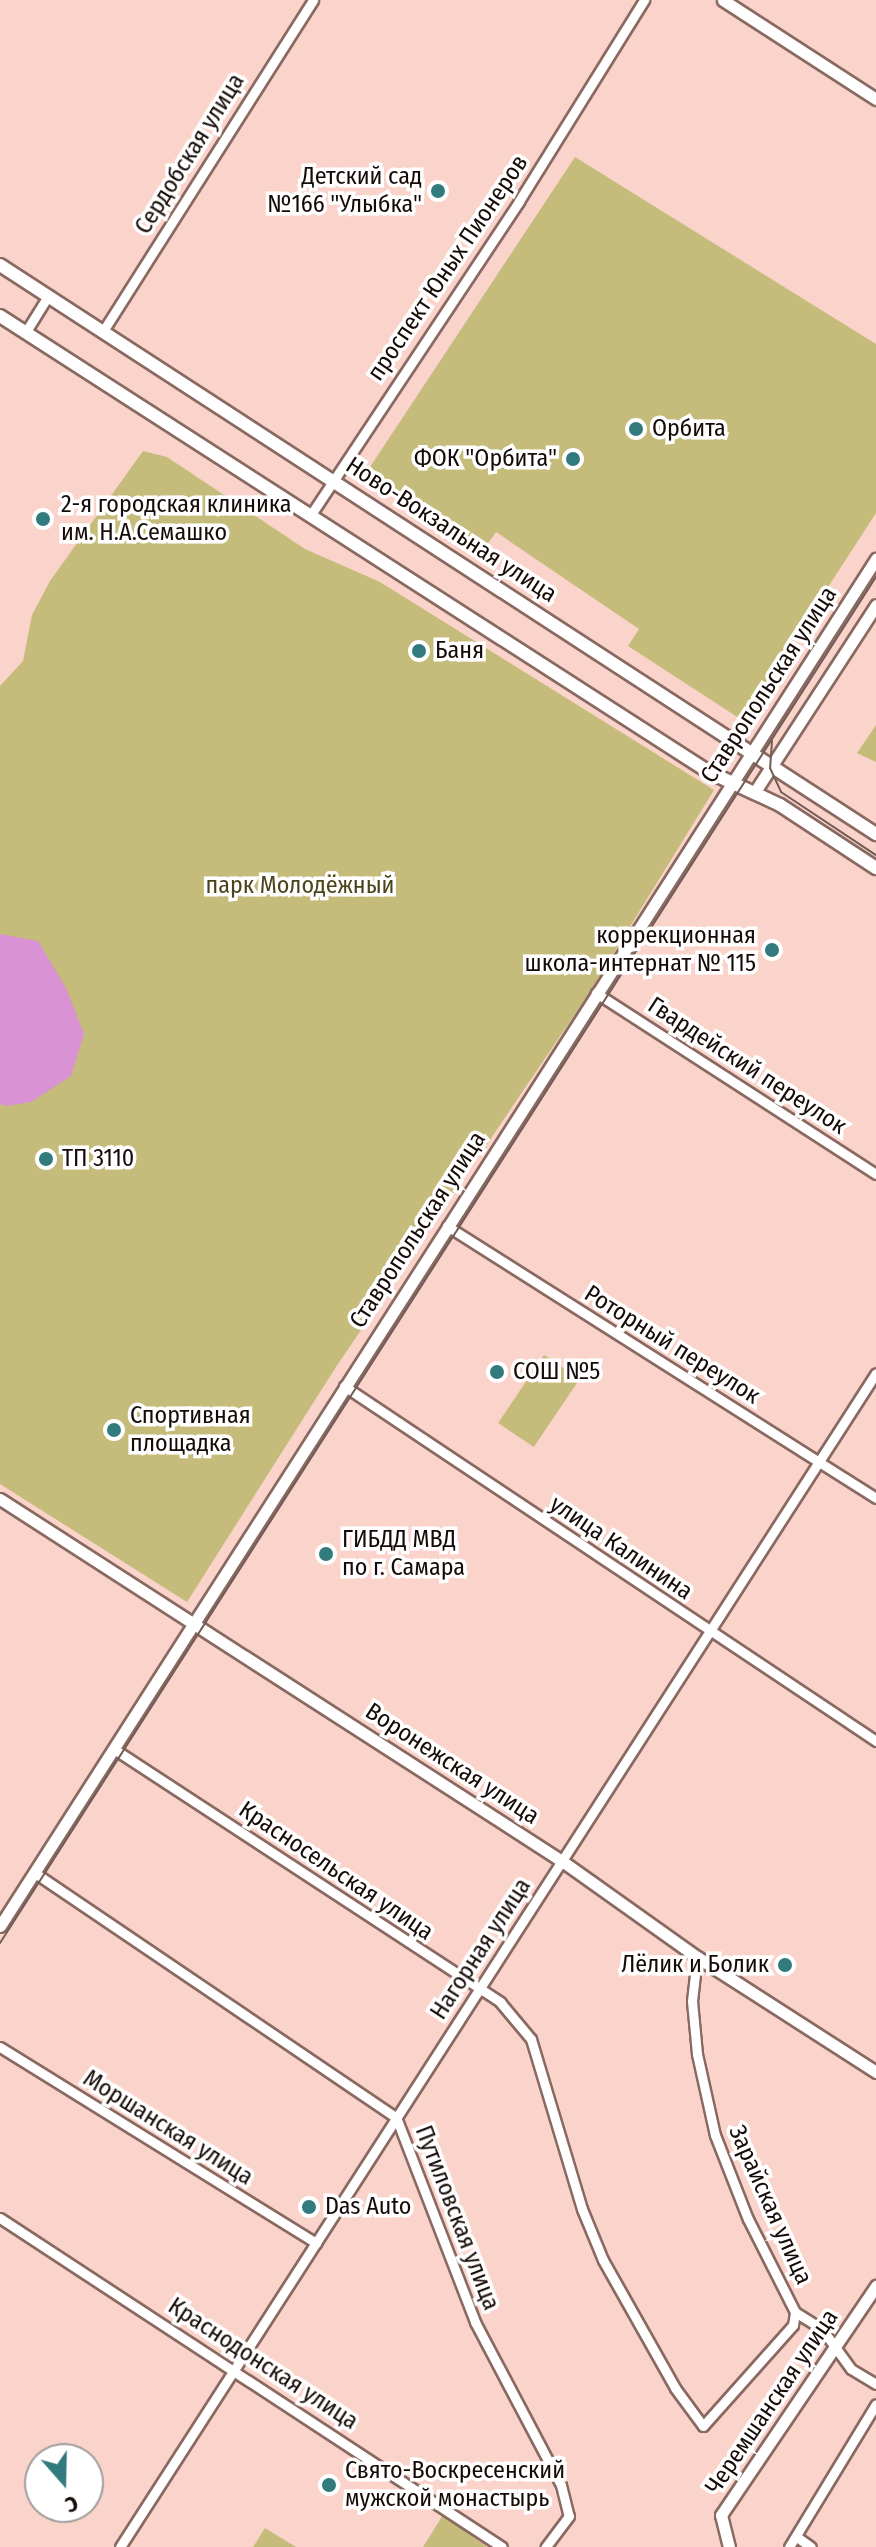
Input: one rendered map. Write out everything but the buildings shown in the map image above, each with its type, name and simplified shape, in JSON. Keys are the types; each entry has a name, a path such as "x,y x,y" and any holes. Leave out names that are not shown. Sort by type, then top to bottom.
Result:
{"main road":[{"name":"Ново-Вокзальная улица","path":"0,265 876,834"},
{"path":"0,316 733,783 876,868"}],"street":[{"name":"Сердобская улица","path":"103,331 313,0"},
{"name":"проспект Юных Пионеров","path":"310,516 405,365 439,324 644,0"},
{"path":"723,0 737,4 876,99"},
{"path":"25,333 48,296"},
{"name":"Ставропольская улица","path":"0,1926 876,559"},
{"name":"Ставропольская улица","path":"754,793 876,605"},
{"name":"Гвардейский переулок","path":"596,993 876,1174"},
{"name":"Роторный переулок","path":"447,1226 876,1498"},
{"name":"Нагорная улица","path":"120,2547 876,1373"},
{"name":"улица Калинина","path":"344,1386 876,1741"},
{"name":"Воронежская улица","path":"0,1499 562,1861 697,1957 876,2072"},
{"name":"Красносельская улица","path":"114,1749 500,2002 531,2039 582,2209 603,2260 675,2388 703,2426 793,2325 795,2312"},
{"name":"Путиловская улица","path":"35,1873 396,2117 475,2322 561,2485 569,2516 546,2547"},
{"name":"Зарайская улица","path":"697,1957 692,2001 715,2135 795,2312 822,2329 851,2369 876,2384"},
{"name":"Моршанская улица","path":"0,2047 316,2243"},
{"name":"Краснодонская улица","path":"0,2218 235,2368 502,2547"},
{"name":"Черемшанская улица","path":"729,2547 721,2515 837,2349 876,2286"},
{"path":"789,2547 876,2404"},
{"path":"797,2537 811,2547"}],"green space":[{"name":"Орбита","path":"575,157 876,344 876,513 742,720 628,646 639,629 496,532 482,552 364,476"},
{"name":"парк Молодёжный","path":"143,451 167,457 305,549 380,582 714,790 588,995 336,1367 187,1602 0,1484 0,686 23,661 32,615 50,581"},
{"path":"876,725 876,762 857,753"},
{"path":"544,1355 580,1379 534,1447 498,1423"},
{"path":"443,2515 487,2547 423,2547"},
{"path":"265,2528 296,2547 253,2547"}],"shaded area":[{"path":"0,934 38,941 66,988 84,1034 71,1076 31,1102 6,1106 0,1104"}],"tram line":[{"path":"0,1943 876,577"},
{"path":"772,741 770,768 781,792 876,855"}],"place":[{"name":"Детский сад №166 \"Улыбка\"","path":"438,191"},
{"name":"Орбита","path":"636,429"},
{"name":"ФОК \"Орбита\"","path":"573,459"},
{"name":"2-я городская клиника им. Н.А.Семашко","path":"43,519"},
{"name":"Баня","path":"419,651"},
{"name":"коррекционная школа-интернат № 115","path":"772,950"},
{"name":"ТП 3110","path":"46,1159"},
{"name":"СОШ №5","path":"497,1372"},
{"name":"Спортивная площадка","path":"114,1430"},
{"name":"ГИБДД МВД по г. Самара","path":"326,1554"},
{"name":"Лёлик и Болик","path":"785,1965"},
{"name":"Das Auto","path":"309,2207"},
{"name":"Свято-Воскресенский мужской монастырь","path":"329,2485"}]}
